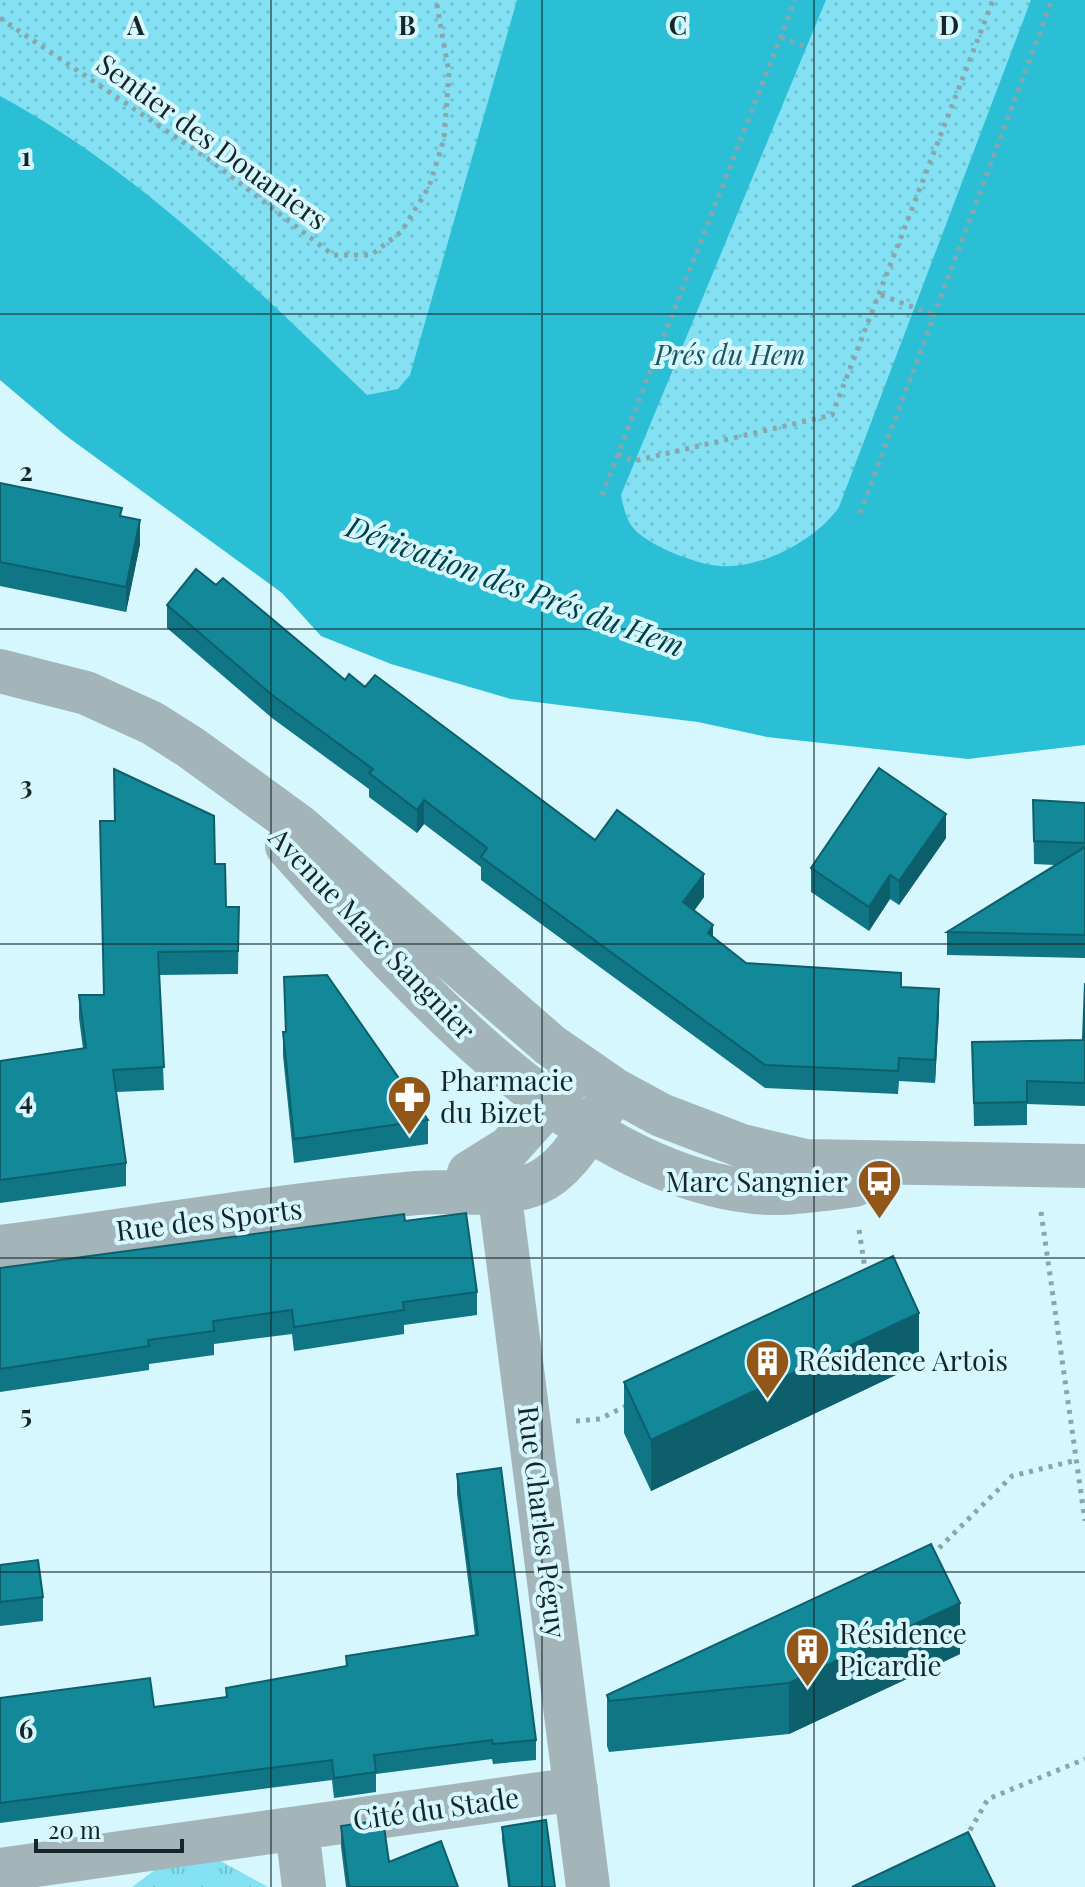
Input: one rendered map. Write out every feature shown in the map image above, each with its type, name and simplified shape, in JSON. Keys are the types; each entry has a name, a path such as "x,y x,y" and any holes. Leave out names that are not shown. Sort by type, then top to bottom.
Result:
{"street":[{"name":"Avenue Marc Sangnier","path":"0,671 86,693 120,707 220,769 300,827 579,1067 661,1115 774,1156 845,1164 1085,1166"},
{"name":"Avenue Marc Sangnier","path":"220,769 328,892 483,1049 588,1131 678,1176 742,1191 805,1191 1034,1167"},
{"path":"497,1175 579,1067"},
{"name":"Rue des Sports","path":"0,1247 419,1193 497,1175 542,1181 561,1166 615,1090"},
{"name":"Rue Charles Péguy","path":"497,1175 588,1887"},
{"name":"Cité du Stade","path":"0,1870 69,1874 297,1829 576,1789"},
{"path":"297,1829 304,1887"}],"path":[{"name":"Sentier des Douaniers","path":"0,18 211,161 333,255 371,255 401,232 429,187 444,139 449,73 436,0"},
{"path":"602,495 795,0"},
{"path":"618,454 634,461 832,415 993,0"},
{"path":"860,513 1052,0"},
{"path":"781,37 806,47"},
{"path":"881,295 934,315"},
{"path":"1034,1167 1085,1521"},
{"path":"852,1185 867,1284"},
{"path":"529,1426 600,1419 628,1405"},
{"path":"928,1560 1012,1476 1077,1460"},
{"path":"958,1853 988,1799 1085,1759"}],"green space":[{"name":"Prés du Hem","path":"0,0 1085,0 1085,728 0,348"},
{"path":"219,1860 268,1887 132,1887 155,1870"}],"water":[{"name":"Prés du Hem","path":"517,0 826,0 621,495 629,522 637,532 658,546 710,565 736,566 787,550 817,531 839,507 1031,0 1085,0 1085,745 968,759 767,737 698,722 511,699 391,664 321,636 282,593 65,435 0,380 0,96 52,126 148,195 238,273 367,395 398,389 410,375"}],"building":[{"path":"0,483 122,508 120,516 140,520 126,587 0,562"},
{"path":"196,569 216,585 223,578 345,680 349,674 365,687 375,675 595,840 617,810 704,874 683,902 713,925 708,933 746,963 901,973 901,987 939,989 935,1060 899,1058 898,1071 765,1065 481,857 487,848 424,800 417,810 369,773 373,769 272,695 167,605"},
{"path":"879,768 946,814 899,881 890,875 869,907 811,868"},
{"path":"114,769 214,816 215,864 225,864 226,907 239,907 238,951 158,952 164,1067 113,1070 126,1163 0,1180 0,1061 86,1048 79,995 104,995 100,821 115,821"},
{"path":"1033,800 1085,803 1085,843 1034,841"},
{"path":"1085,847 1085,935 947,932"},
{"path":"327,975 428,1120 294,1139 283,1032 286,1032 284,977"},
{"path":"1085,983 1085,1083 1027,1081 1027,1102 974,1103 972,1042 1083,1040"},
{"path":"466,1213 477,1292 403,1302 404,1310 294,1327 292,1310 213,1321 214,1331 148,1340 149,1346 0,1369 0,1268 404,1214 405,1221"},
{"path":"893,1256 919,1313 651,1440 624,1382"},
{"path":"501,1468 536,1740 493,1744 492,1740 374,1755 376,1772 334,1778 332,1760 0,1803 0,1698 150,1678 154,1707 227,1697 226,1688 347,1666 346,1656 478,1635 457,1474"},
{"path":"931,1544 960,1603 789,1683 609,1701 607,1695"},
{"path":"38,1560 43,1597 0,1602 0,1565"},
{"path":"383,1820 389,1862 441,1841 458,1887 349,1887 341,1826"},
{"path":"546,1820 555,1887 510,1887 502,1827"},
{"path":"968,1832 995,1887 852,1887"}],"place":[{"name":"Pharmacie du Bizet","path":"409,1136"},
{"name":"Marc Sangnier","path":"879,1221"},
{"name":"Résidence Artois","path":"767,1400"},
{"name":"Résidence Picardie","path":"808,1689"}],"water label":[{"name":"Dérivation des Prés du Hem","path":"515,587"}]}
